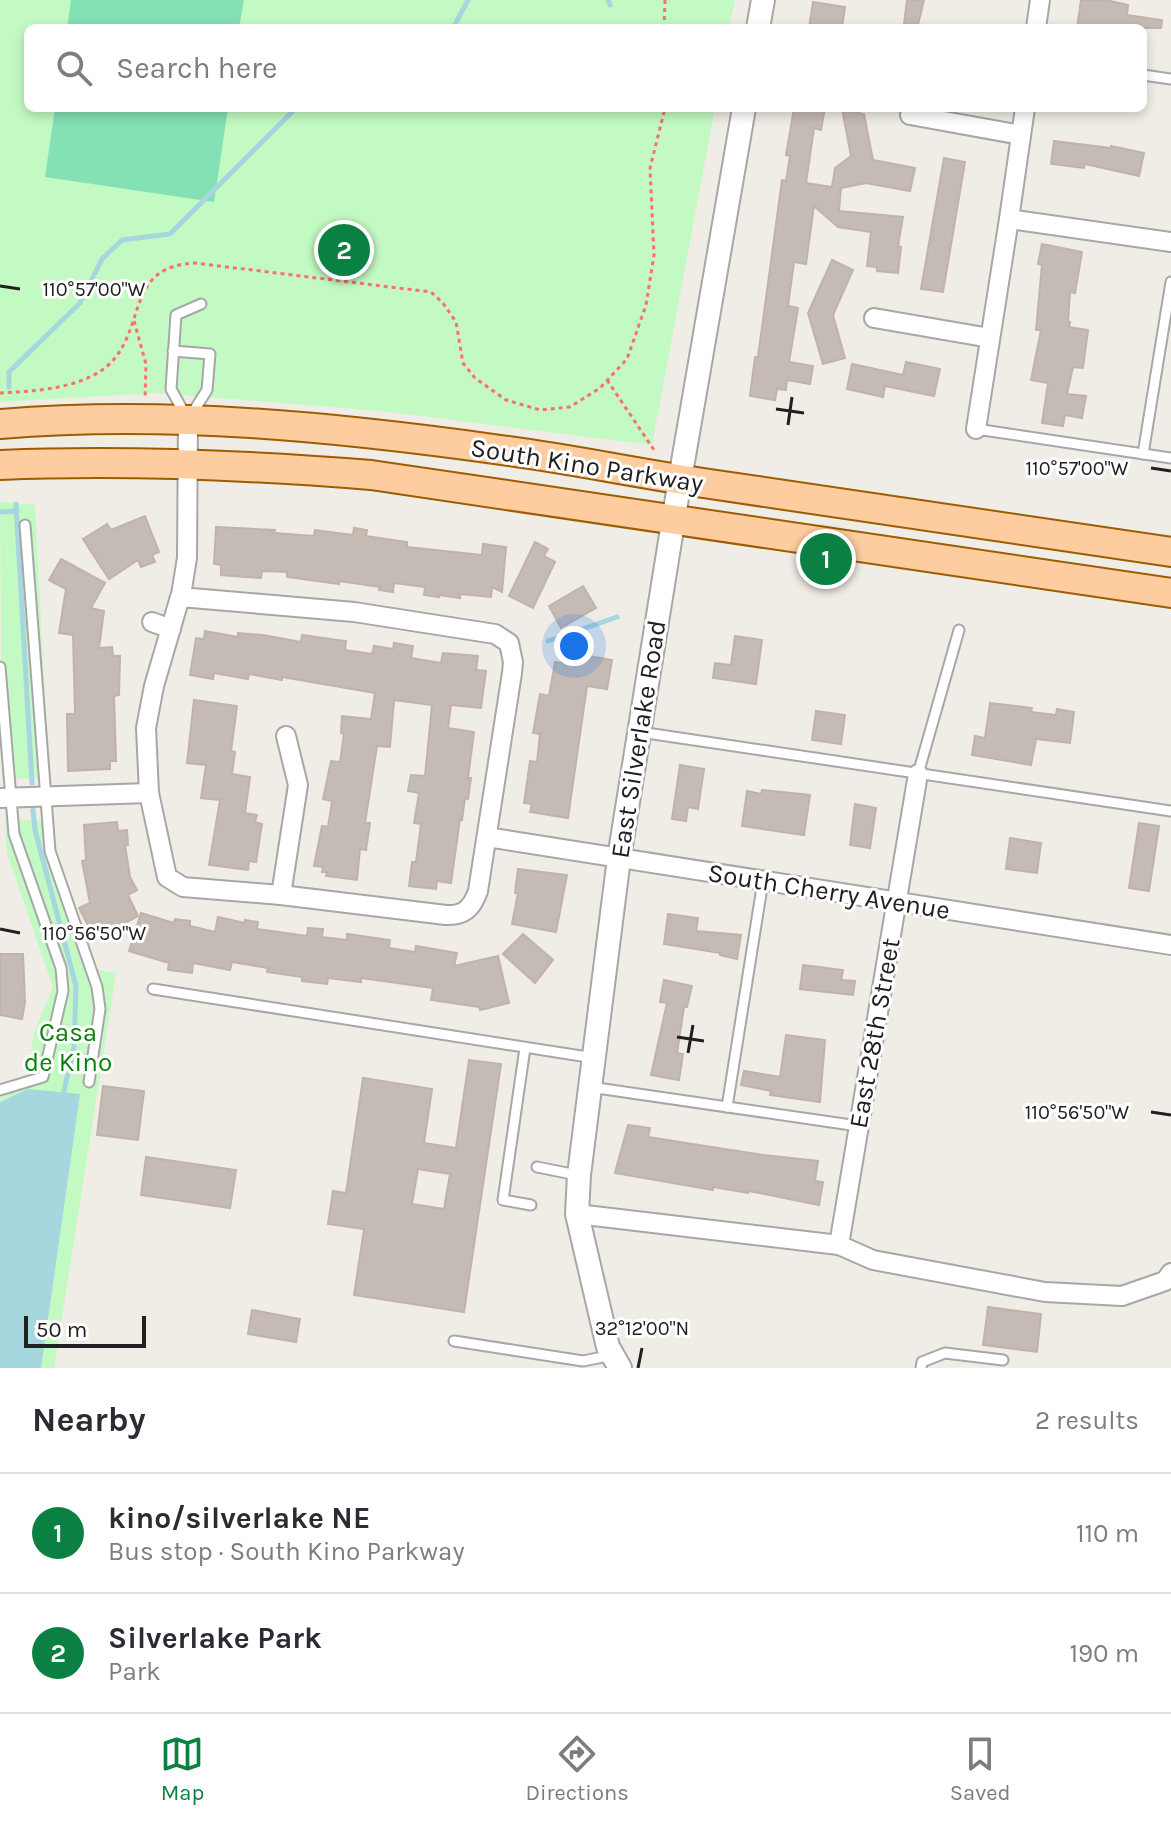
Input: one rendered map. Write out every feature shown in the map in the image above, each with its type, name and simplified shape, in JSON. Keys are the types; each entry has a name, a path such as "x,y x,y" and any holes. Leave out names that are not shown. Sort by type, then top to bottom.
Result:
{"main road":[{"name":"South Kino Parkway","path":"0,424 95,419 188,420 371,435 502,450 1171,552"},
{"name":"South Kino Parkway","path":"0,465 98,462 188,464 371,475 1171,593"}],"street":[{"path":"759,24 763,0"},
{"path":"1037,24 1040,0"},
{"name":"East Silverlake Road","path":"616,1362 608,1347 577,1214 579,1175 619,858 673,519 743,112"},
{"path":"976,429 1024,112"},
{"path":"910,115 1021,135"},
{"path":"1010,217 1171,242"},
{"path":"874,318 990,338"},
{"path":"180,597 368,614 495,634 513,644 512,673 475,912 446,915 281,895 183,887 167,877 149,793 146,728 187,558 188,420"},
{"path":"152,622 171,629"},
{"path":"281,895 298,785 286,736"},
{"name":"East 28th Street","path":"839,1245 918,774"},
{"path":"5,798 149,793"},
{"name":"South Cherry Avenue","path":"487,837 1171,945"},
{"path":"577,1214 839,1245 873,1260 1045,1292 1122,1296 1165,1281 1171,1273"}],"lane":[{"path":"1147,76 1171,79"},
{"path":"1143,454 1171,282"},
{"path":"173,351 210,354 207,390 188,420 171,389 173,351 176,315 201,304"},
{"path":"976,429 1171,458"},
{"path":"25,525 50,851 97,987 100,1009 89,1082"},
{"path":"918,774 959,630"},
{"path":"0,667 5,798 20,856 61,968 63,991 43,1077 0,1090"},
{"path":"639,732 1171,811"},
{"path":"727,1107 763,881"},
{"path":"153,989 594,1058"},
{"path":"525,1048 503,1200 531,1205"},
{"path":"590,1087 858,1126"},
{"path":"537,1167 579,1175"},
{"path":"454,1341 583,1361 616,1362"},
{"path":"921,1368 922,1362 945,1353 1003,1360"}],"path":[{"path":"664,24 666,0"},
{"path":"0,393 48,390 93,375 114,359 134,321 138,300 153,278 177,264 195,263 431,292 456,322 463,363 475,378 506,400 540,410 570,407 600,388 627,359 646,305 654,255 650,168 664,112"},
{"path":"134,321 146,364 145,400"},
{"path":"607,380 654,450"}],"green space":[{"path":"0,0 735,0 730,24 24,24 24,112 714,112 652,445 381,411 157,393 0,402"},
{"path":"71,0 244,0 240,24 68,24"},
{"path":"54,112 227,112 214,202 45,177"},
{"path":"0,502 35,505 49,778 2,779"},
{"name":"Casa de Kino","path":"5,819 51,821 53,855 97,970 116,973 54,1368 0,1368 0,1098 25,1086 34,1033 53,987 7,853"}],"water":[{"path":"28,1089 80,1094 41,1368 0,1368 0,1102"}],"building":[{"path":"907,0 924,0 918,24 904,24"},
{"path":"1081,0 1106,0 1128,5 1127,15 1162,20 1161,28 1147,28 1147,24 1078,24"},
{"path":"813,2 845,7 843,24 810,24"},
{"path":"793,112 824,112 821,130 814,128 806,183 832,187 835,168 851,156 843,112 855,112 864,114 873,160 915,168 910,191 866,183 841,188 839,211 903,217 898,246 901,247 898,273 877,271 877,267 867,266 871,232 838,227 814,206 806,264 794,262 788,306 798,308 789,362 813,366 810,384 787,380 786,390 777,389 775,400 750,396 782,180 786,181 790,156 786,155"},
{"path":"1054,141 1111,146 1144,153 1139,176 1085,164 1084,168 1051,164"},
{"path":"944,158 965,162 943,292 921,289"},
{"path":"1042,244 1082,252 1075,293 1070,292 1068,322 1069,327 1088,330 1083,368 1073,367 1067,394 1086,396 1082,418 1065,415 1063,426 1042,423 1048,383 1031,380 1041,330 1036,330 1042,265 1038,264"},
{"path":"832,260 853,270 833,315 845,358 823,364 808,313"},
{"path":"906,362 940,369 934,396 885,386 883,397 847,389 852,364 903,375"},
{"path":"145,516 159,552 152,555 155,562 141,567 138,560 109,579 83,539 107,524 111,530"},
{"path":"216,527 275,530 274,533 314,536 315,530 353,535 354,528 367,530 366,536 407,542 407,547 482,555 483,544 506,547 502,592 492,587 491,597 460,594 460,598 439,597 424,595 425,587 394,583 393,592 339,581 339,584 287,577 287,572 262,571 261,578 221,575 221,565 214,564"},
{"path":"535,542 548,549 544,556 555,562 533,608 509,596"},
{"path":"61,559 105,583 91,608 104,611 99,648 112,647 113,656 120,656 119,695 114,696 116,761 110,761 110,769 68,771 67,714 75,714 73,635 59,633 66,589 49,580"},
{"path":"583,586 596,608 561,628 549,606"},
{"path":"205,631 238,637 238,633 263,635 301,642 302,635 346,641 345,650 372,654 374,646 393,649 394,643 413,646 411,658 441,663 443,653 478,656 476,670 486,671 481,708 451,705 448,728 474,732 468,799 465,798 460,819 451,883 437,881 436,889 409,886 421,824 414,823 419,793 408,791 411,775 425,776 432,705 394,700 390,747 377,746 365,823 370,823 366,850 360,849 357,880 326,876 327,872 322,872 323,867 314,866 322,826 328,827 332,801 323,799 331,761 340,762 344,734 341,733 342,716 371,719 375,693 282,677 282,680 249,674 248,679 214,673 213,679 190,675 196,638 204,639"},
{"path":"735,636 762,640 756,684 713,678 715,663 731,665"},
{"path":"565,652 612,660 607,689 587,686 568,818 530,812 532,804 524,803 530,761 537,762 540,734 533,733 540,694 549,696 555,662 564,663"},
{"path":"194,700 237,706 231,751 235,752 232,774 250,777 245,813 257,815 255,822 262,824 256,862 249,861 248,870 209,865 220,800 201,798 206,765 187,763"},
{"path":"990,703 1032,708 1031,712 1056,715 1057,709 1074,712 1070,743 1036,739 1031,765 972,755 975,736 985,738"},
{"path":"816,711 845,715 841,744 812,740"},
{"path":"680,765 704,769 698,809 688,807 686,821 672,819"},
{"path":"762,790 810,795 804,835 742,826 747,791 761,794"},
{"path":"855,804 876,808 870,848 850,845"},
{"path":"117,822 118,831 127,830 128,845 125,845 130,877 137,890 128,895 138,916 106,933 99,921 89,927 79,908 90,903 82,861 86,860 84,825"},
{"path":"1139,823 1159,826 1149,891 1129,888"},
{"path":"1010,838 1041,843 1037,873 1006,869"},
{"path":"518,869 567,875 556,932 512,924 518,893 515,893"},
{"path":"141,913 174,923 175,919 190,921 190,926 215,932 218,917 245,923 245,920 258,922 257,929 307,936 308,928 323,929 322,937 347,940 347,934 390,940 389,948 415,952 416,946 457,953 454,966 498,956 509,1003 480,1010 479,1007 431,1000 433,988 361,978 361,982 328,978 327,984 302,981 302,977 267,972 268,968 232,962 230,970 193,963 192,973 168,970 169,963 129,951"},
{"path":"668,914 698,918 696,931 741,935 737,959 720,953 664,944"},
{"path":"523,934 553,960 535,983 503,954"},
{"path":"0,954 23,954 25,1002 22,1019 0,1015"},
{"path":"803,965 843,970 841,980 855,981 853,995 800,989"},
{"path":"664,980 692,986 687,1007 684,1007 677,1053 683,1054 679,1080 651,1075 667,1003 660,1002"},
{"path":"786,1035 825,1040 820,1102 770,1095 771,1091 741,1085 744,1071 780,1077"},
{"path":"469,1060 501,1064 464,1312 354,1295 364,1229 328,1224 333,1191 346,1193 363,1078 432,1089 424,1143 456,1148","holes":["418,1169 450,1174 444,1209 412,1204"]},
{"path":"103,1086 144,1091 138,1140 97,1135"},
{"path":"628,1125 650,1128 648,1137 818,1161 815,1181 823,1182 819,1205 749,1191 713,1187 713,1190 615,1173"},
{"path":"146,1157 236,1170 230,1208 141,1195"},
{"path":"988,1307 1041,1314 1037,1352 983,1345"},
{"path":"252,1310 300,1319 296,1342 248,1334"}],"waterway":[{"path":"455,24 468,0"},
{"path":"608,0 610,5"},
{"path":"9,387 9,372 80,303 102,259 122,240 170,234 292,112"},
{"path":"16,504 32,783"},
{"path":"0,512 17,511"},
{"path":"548,641 617,617"},
{"path":"33,810 35,830 76,986 74,1047 63,1095"}],"place":[{"name":"Silverlake Park","path":"344,250"},
{"name":"kino/silverlake NE","path":"826,559"}]}
